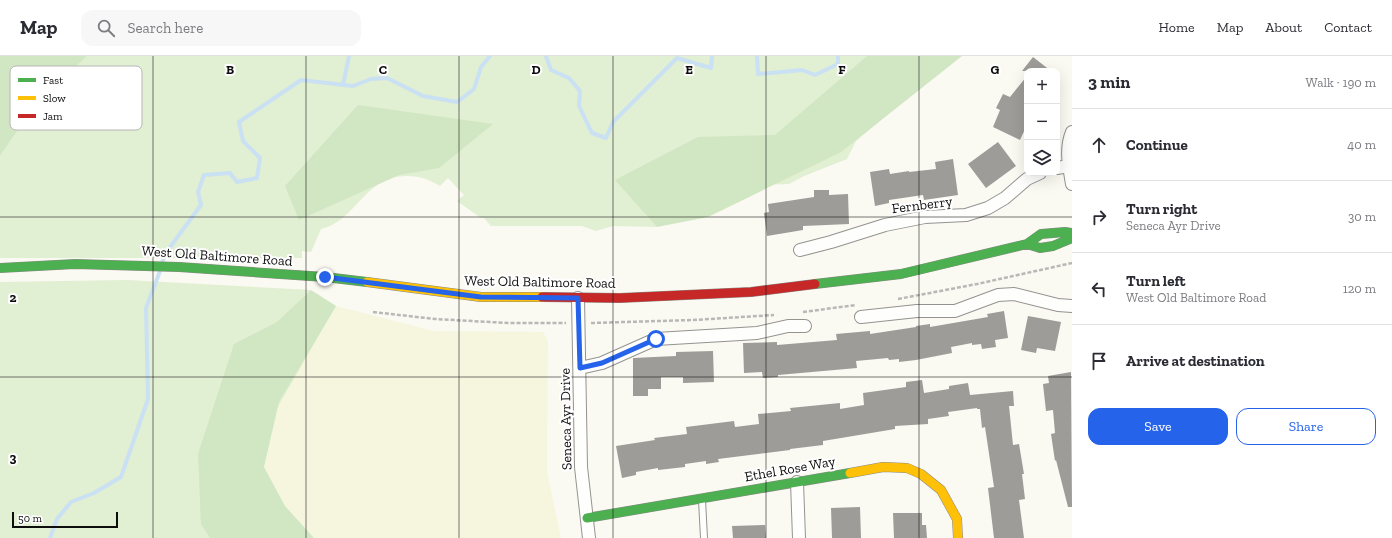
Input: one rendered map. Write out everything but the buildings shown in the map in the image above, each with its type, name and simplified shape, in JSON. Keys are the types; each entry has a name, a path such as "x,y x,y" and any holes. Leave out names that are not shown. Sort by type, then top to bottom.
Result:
{"street":[{"path":"1072,132 1069,139 1068,158 1063,167 1072,184"},
{"name":"Fernberry","path":"800,250 885,225 925,217 966,215 988,208 1005,198 1027,179 1034,176"},
{"name":"West Old Baltimore Road","path":"0,268 75,264 179,267 325,277 481,297 620,298 751,292 901,274 1027,244 1041,234 1065,232 1072,233"},
{"name":"West Old Baltimore Road","path":"1027,244 1040,248 1053,246 1072,238"},
{"path":"861,317 917,311 955,311 998,295 1014,294 1058,305 1072,306"},
{"name":"Seneca Ayr Drive","path":"578,298 581,467 589,538"},
{"path":"580,368 602,363 656,339 757,333 788,326 805,326"},
{"name":"Ethel Rose Way","path":"587,518 883,467 907,468 922,474 941,490 957,519 958,538"},
{"path":"797,482 799,538"}],"lane":[{"path":"702,498 704,538"}],"green space":[{"path":"0,56 87,56 77,66 10,66 10,130 18,130 0,156"},
{"path":"87,56 943,56 896,107 856,141 847,159 804,176 789,184 759,185 648,217 657,227 613,226 596,231 582,226 491,226 484,218 481,218 457,201 464,195 448,178 440,186 425,179 408,176 393,178 381,183 371,190 344,217 334,224 321,229 311,252 302,251 302,258 0,258 0,156 18,130 142,130 142,66 77,66"},
{"path":"867,56 962,56 841,152 708,217 657,227 615,180 698,137 775,135"},
{"path":"358,105 493,124 439,168 399,175 299,220 285,186"},
{"path":"127,280 311,290 299,302 336,306 265,429 245,477 284,538 0,538 0,282"},
{"path":"311,290 336,306 279,402 264,467 285,506 314,538 210,538 201,524 198,454 234,344 277,322"},
{"path":"336,306 434,331 543,332 548,341 547,472 561,538 314,538 285,506 264,467 279,402"}],"waterway":[{"path":"343,85 349,56"},
{"path":"162,263 165,254 201,205 198,192 204,175 230,173 237,182 257,178 260,158 243,141 239,122 301,80 353,86 371,79 387,78 423,96 457,102 474,89 481,67 490,56"},
{"path":"546,56 551,70 569,78 580,91 579,106 592,133 606,138 613,122 677,58 711,68 712,56"},
{"path":"757,56 758,74 802,70 815,75 838,64 838,56"},
{"path":"50,538 57,519 71,502 94,493 121,477 148,399 146,308 160,271"}],"traffic: fast":[{"path":"815,284 901,274 1027,244 1041,234 1065,232 1072,233"},
{"path":"1027,244 1040,248 1053,246 1072,238"},
{"path":"0,268 75,264 179,267 325,277 367,282"},
{"path":"587,518 850,473"}],"traffic: slow":[{"path":"367,282 481,297 542,297"},
{"path":"850,473 883,467 907,468 921,474 941,490 957,519 958,538"}],"traffic: jam":[{"path":"542,297 620,298 751,292 815,284"}],"route":[{"path":"325,277 481,297 578,298 580,368 602,363 656,339"}]}
